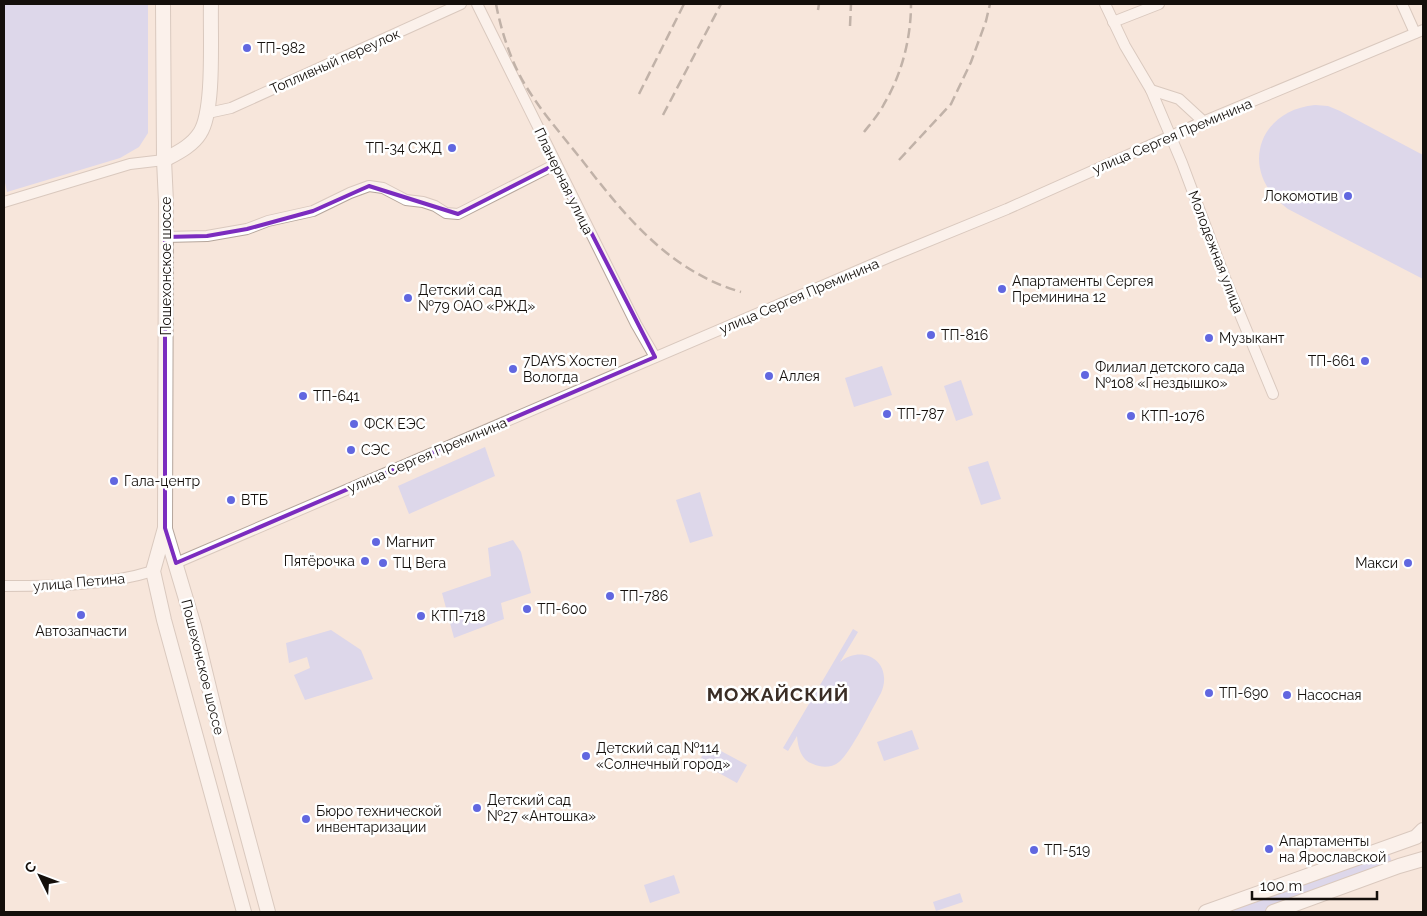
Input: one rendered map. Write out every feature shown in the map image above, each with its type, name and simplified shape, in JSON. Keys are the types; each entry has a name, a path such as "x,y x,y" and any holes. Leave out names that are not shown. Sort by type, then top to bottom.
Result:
{"main road":[{"name":"Пошехонское шоссе","path":"163,4 166,202 165,528 153,571 164,620 244,912"},
{"path":"164,160 193,142 206,124 208,113 211,4"},
{"name":"Пошехонское шоссе","path":"165,528 194,626 222,741 268,912"},
{"path":"153,571 176,563"},
{"name":"Пошехонское шоссе","path":"199,747 222,741"},
{"path":"1423,830 1420,843 1423,854"},
{"path":"1206,912 1416,838 1423,830"},
{"path":"1273,912 1423,859"}],"street":[{"name":"Топливный переулок","path":"208,113 231,108 461,4"},
{"name":"Планерная улица","path":"477,4 644,339 655,357"},
{"name":"Молодежная улица","path":"1105,4 1125,46 1151,90 1182,163 1225,278 1274,394"},
{"path":"1113,22 1159,4"},
{"path":"1402,4 1419,32"},
{"name":"улица Сергея Преминина","path":"176,563 892,256 1007,209 1204,122 1419,32"},
{"path":"1151,90 1179,99 1204,122"},
{"path":"4,202 130,164 164,160"},
{"path":"165,236 207,236 247,229 268,221 313,211 369,186 383,188 406,200 423,202 451,214 458,214 556,164"},
{"name":"улица Петина","path":"4,586 116,581 153,571"}],"highlighted area":[{"path":"556,164 655,357 176,563 165,528 165,237 207,236 247,229 313,211 369,186 458,214"}],"shaded area":[{"path":"4,4 148,4 148,133 139,147 120,158 7,192 4,178"},
{"name":"Локомотив","path":"1315,105 1328,106 1340,111 1423,155 1423,279 1288,209 1273,195 1263,179 1259,162 1261,146 1267,131 1279,119 1295,110"},
{"path":"882,366 892,395 854,407 845,378"},
{"path":"961,380 973,415 956,421 944,386"},
{"path":"485,447 495,476 409,514 398,486"},
{"path":"988,461 1001,499 981,505 968,467"},
{"path":"700,492 713,536 690,543 676,500"},
{"path":"513,540 521,552 531,593 501,603 504,619 454,638 442,593 491,576 488,548"},
{"path":"853,629 858,632 840,662 858,655 874,659 880,665 884,682 881,693 844,757 833,765 820,766 809,762 803,757 799,749 797,736 788,751 783,748"},
{"path":"331,630 361,650 373,679 305,700 294,675 310,668 307,657 289,663 286,643"},
{"path":"912,730 919,749 884,761 877,742"},
{"path":"708,744 747,765 737,783 699,762"},
{"path":"1389,854 1393,865 1262,912 1223,912"},
{"path":"674,875 680,893 650,903 644,885"},
{"path":"960,893 963,902 936,911 933,902"}],"railway":[{"path":"496,4 514,64 524,83 551,122 614,201 650,239 670,256 715,283 741,292"},
{"path":"639,94 684,4"},
{"path":"663,115 721,4"},
{"path":"818,10 819,4"},
{"path":"850,26 851,4"},
{"path":"864,132 882,108 896,80 907,43 911,4"},
{"path":"899,160 951,104 971,62 990,4"}],"place":[{"name":"ТП-982","path":"247,48"},
{"name":"ТП-34 СЖД","path":"452,148"},
{"name":"Локомотив","path":"1348,196"},
{"name":"Апартаменты Сергея Преминина 12","path":"1002,289"},
{"name":"Детский сад №79 ОАО «РЖД»","path":"408,298"},
{"name":"ТП-816","path":"931,335"},
{"name":"Музыкант","path":"1209,338"},
{"name":"ТП-661","path":"1365,361"},
{"name":"7DAYS Хостел Вологда","path":"513,369"},
{"name":"Филиал детского сада №108 «Гнездышко»","path":"1085,375"},
{"name":"Аллея","path":"769,376"},
{"name":"ТП-641","path":"303,396"},
{"name":"ТП-787","path":"887,414"},
{"name":"КТП-1076","path":"1131,416"},
{"name":"ФСК ЕЭС","path":"354,424"},
{"name":"СЭС","path":"351,450"},
{"name":"Гала-центр","path":"114,481"},
{"name":"ВТБ","path":"231,500"},
{"name":"Магнит","path":"376,542"},
{"name":"Пятёрочка","path":"365,561"},
{"name":"ТЦ Вега","path":"383,563"},
{"name":"Макси","path":"1408,563"},
{"name":"ТП-786","path":"610,596"},
{"name":"ТП-600","path":"527,609"},
{"name":"Автозапчасти","path":"81,615"},
{"name":"КТП-718","path":"421,616"},
{"name":"ТП-690","path":"1209,693"},
{"name":"Насосная","path":"1287,695"},
{"name":"Детский сад №114 «Солнечный город»","path":"586,756"},
{"name":"Детский сад №27 «Антошка»","path":"477,808"},
{"name":"Бюро технической инвентаризации","path":"306,819"},
{"name":"Апартаменты на Ярославской","path":"1269,849"},
{"name":"ТП-519","path":"1034,850"}],"district":[{"name":"МОЖАЙСКИЙ","path":"778,694"}]}
